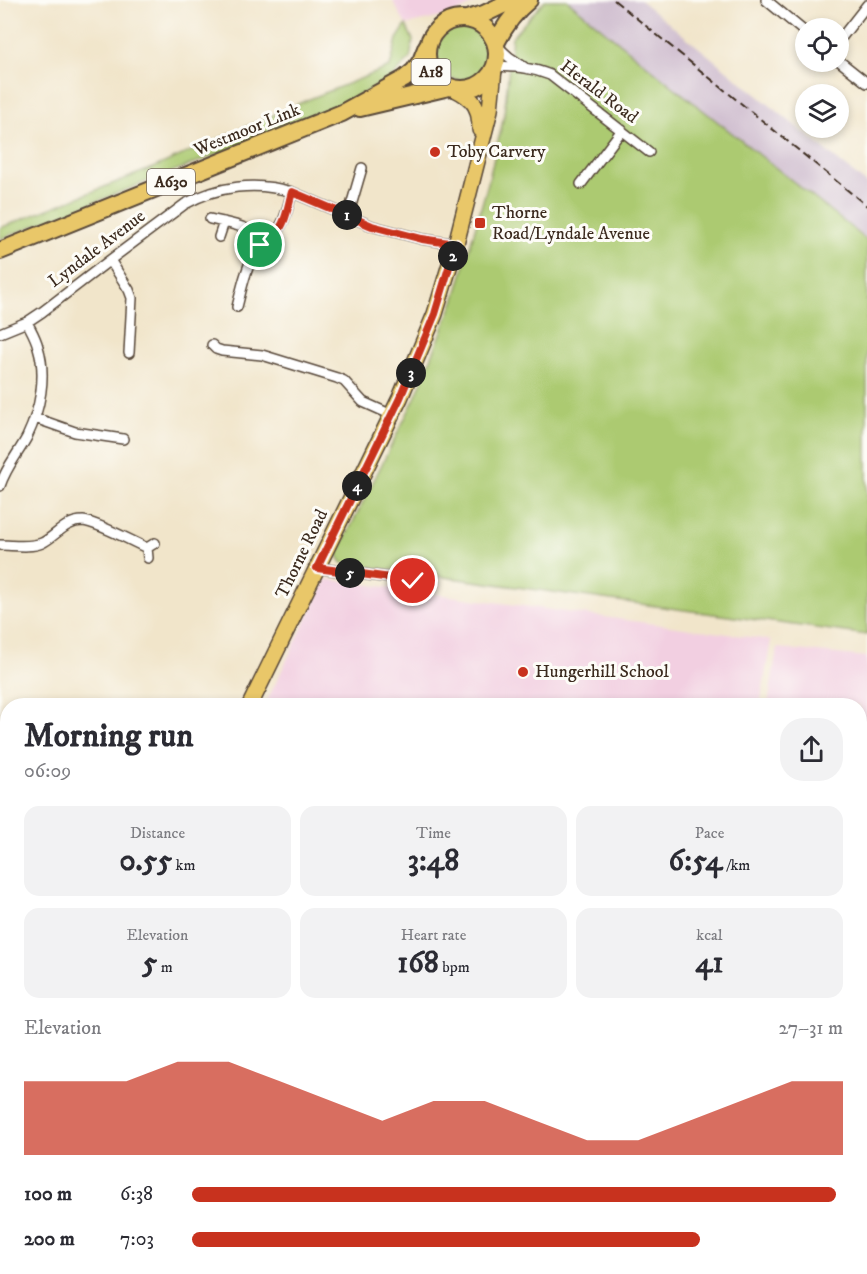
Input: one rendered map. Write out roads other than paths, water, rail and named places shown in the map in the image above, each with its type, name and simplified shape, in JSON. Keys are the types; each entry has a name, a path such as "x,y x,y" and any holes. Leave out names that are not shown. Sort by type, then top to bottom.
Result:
{"highway":[{"name":"A18","path":"513,0 484,14 450,21 439,26 427,46 427,62 436,78 452,88 464,90 483,82 495,67 498,57 496,44 504,27 511,17 530,0"},
{"path":"467,19 474,20 485,27 493,36 496,44"},
{"name":"Westmoor Link","path":"0,250 342,112 404,79 421,61 427,46"},
{"name":"Westmoor Link","path":"342,112 452,88"}],"main road":[{"name":"A18","path":"480,148 490,110 495,67"},
{"name":"A18","path":"452,88 466,94 478,109 480,148"},
{"name":"Thorne Road","path":"253,698 392,415 435,314 456,244 480,148"}],"street":[{"path":"766,0 795,24"},
{"path":"849,28 867,5"},
{"name":"Herald Road","path":"496,44 524,67"},
{"name":"Herald Road","path":"495,67 524,67 550,75 650,152"},
{"path":"849,69 867,83"},
{"path":"581,184 622,129"},
{"path":"348,216 362,168"},
{"name":"Lyndale Avenue","path":"0,333 27,322 42,312 185,204 212,192 239,186 280,188 372,226 422,239 456,244"},
{"path":"237,307 248,268 260,245 275,234 283,223 292,192"},
{"path":"210,219 242,226 266,240"},
{"path":"219,237 224,222"},
{"path":"110,260 132,298 129,353"},
{"path":"0,486 10,462 26,439 40,400 41,363 38,347 27,322"},
{"path":"212,345 222,351 262,355 337,378 344,381 363,402 392,415"},
{"path":"35,418 75,432 123,439"},
{"path":"0,545 36,545 69,524 82,521 96,525 150,550"},
{"path":"317,568 413,581"}],"railway":[{"path":"614,0 867,206"}],"place":[{"name":"Toby Carvery","path":"435,152"},
{"name":"Thorne Road/Lyndale Avenue","path":"480,223"},
{"name":"Hungerhill School","path":"523,672"}]}
